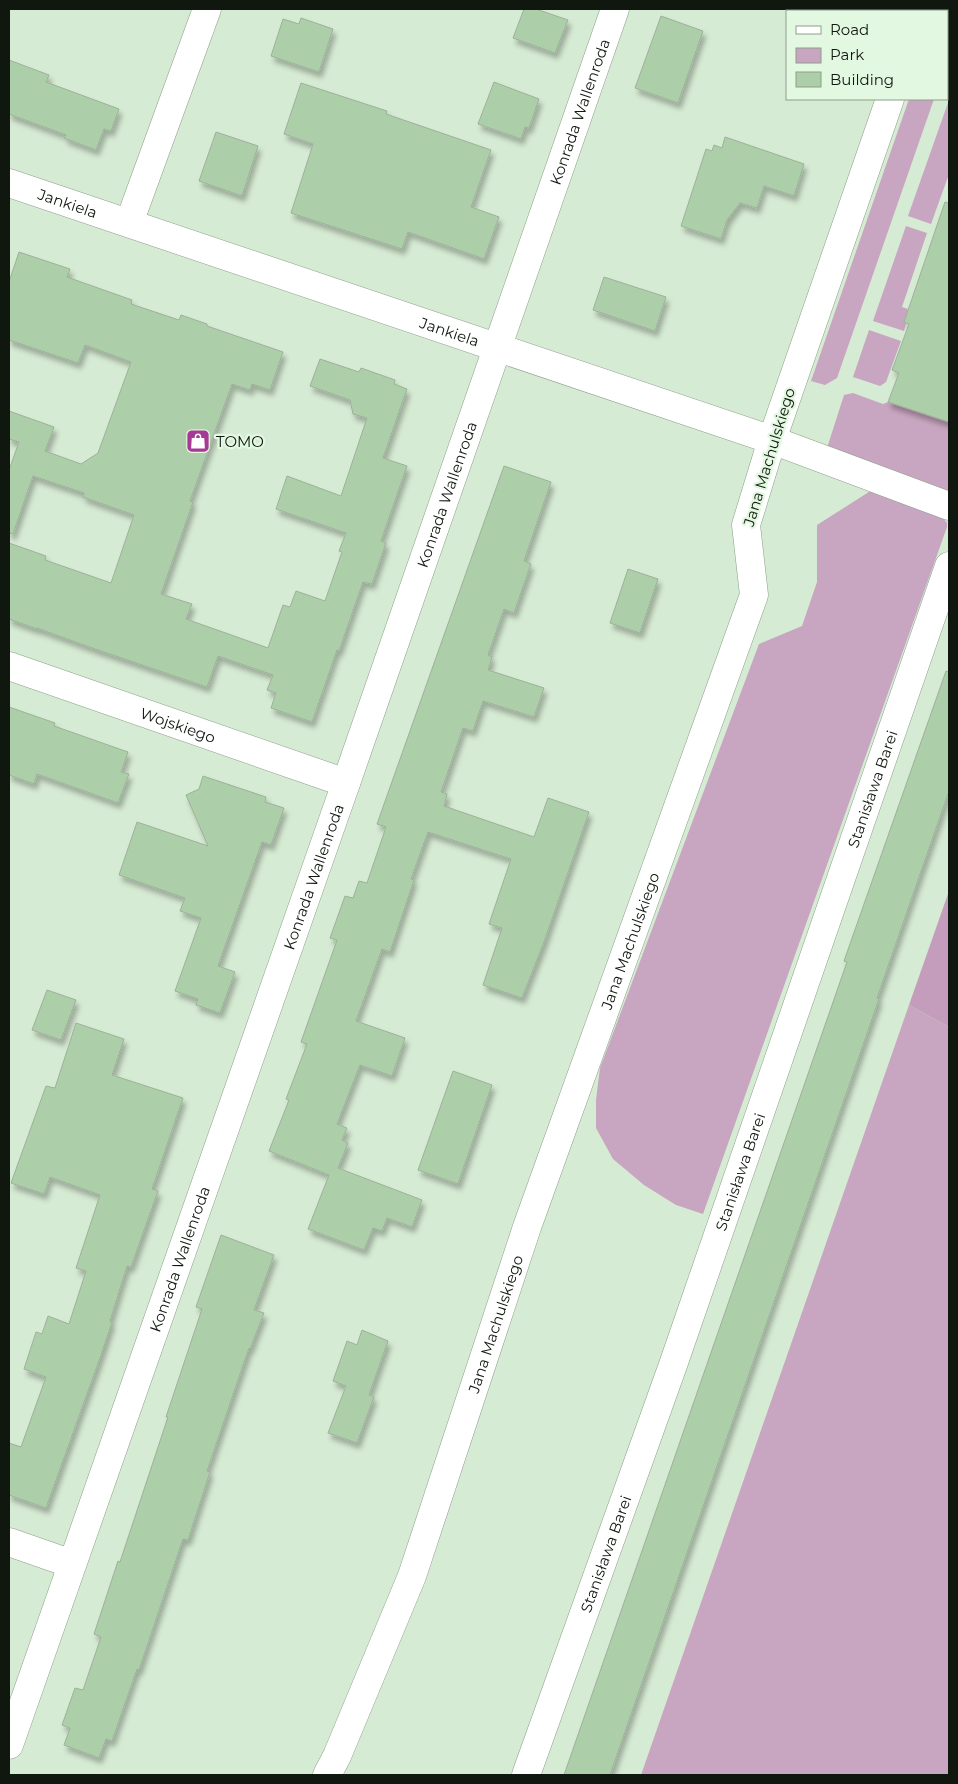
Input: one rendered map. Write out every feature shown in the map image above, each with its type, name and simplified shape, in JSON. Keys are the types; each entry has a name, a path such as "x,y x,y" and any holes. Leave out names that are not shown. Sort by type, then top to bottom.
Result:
{"street":[{"path":"129,223 207,9"},
{"name":"Konrada Wallenroda","path":"9,1745 615,9"},
{"name":"Jana Machulskiego","path":"327,1775 337,1756 412,1576 526,1227 754,594 746,525 772,440 890,100"},
{"name":"Jankiela","path":"9,183 772,440"},
{"path":"772,440 949,506"},
{"name":"Stanisława Barei","path":"526,1775 673,1366 949,566"},
{"name":"Wojskiego","path":"9,666 346,783"},
{"path":"9,1542 72,1564"}],"green space":[{"path":"909,100 934,100 837,378 825,385 811,381"},
{"path":"949,100 949,174 931,224 908,216"},
{"path":"906,226 927,233 902,307 908,309 904,322 906,323 904,331 873,321"},
{"path":"869,330 901,341 886,382 880,386 853,377"},
{"path":"853,393 883,404 888,402 949,422 949,497 827,448 844,395"},
{"path":"872,490 944,519 947,527 703,1214 676,1205 644,1185 613,1159 596,1128 596,1100 600,1068 759,644 802,626 817,582 817,525"},
{"path":"909,1005 949,1027 949,1775 641,1775"}],"shaded area":[{"path":"949,891 949,1027 909,1005"}],"building":[{"path":"524,9 536,9 568,20 555,53 513,38"},
{"path":"661,16 703,31 678,103 635,88"},
{"path":"301,18 333,29 319,72 271,56 283,19 299,24"},
{"path":"9,60 49,75 46,82 119,109 111,131 104,129 96,150 64,138 66,135 9,114"},
{"path":"494,82 539,99 529,128 525,127 521,139 478,124"},
{"path":"301,83 387,111 386,114 491,150 471,207 499,217 484,259 408,232 402,249 291,213 313,144 284,134"},
{"path":"216,132 258,146 242,196 199,181"},
{"path":"725,137 804,164 794,196 764,186 757,208 740,203 727,220 721,239 681,226 706,149 712,151 714,145 722,148"},
{"path":"945,202 949,203 949,422 888,402 899,373 892,370 909,324 904,322"},
{"path":"19,252 70,269 67,277 132,300 131,304 179,320 181,315 283,352 270,390 252,384 250,390 232,384 190,501 193,502 161,594 192,604 186,619 268,648 283,605 290,607 296,591 325,601 342,552 339,551 346,533 276,509 287,476 341,496 367,418 353,414 350,400 310,386 320,359 359,372 361,368 395,380 394,384 407,389 383,458 407,466 381,541 386,543 372,584 363,582 312,722 271,708 276,693 267,690 273,675 218,656 207,687 9,619 9,543 46,556 45,560 111,583 134,515 83,497 84,493 33,476 13,534 9,533 9,470 19,442 9,439 9,411 54,427 45,451 81,464 98,453 131,362 85,345 78,363 9,340 9,282"},
{"path":"604,277 666,297 655,331 593,310"},
{"path":"504,466 551,482 524,561 531,564 514,613 504,609 488,655 492,657 488,670 544,688 534,717 483,701 473,731 463,728 441,792 447,794 444,806 534,837 548,798 589,812 544,942 522,998 483,985 502,928 489,924 511,859 428,832 411,879 414,880 390,952 382,949 356,1021 405,1038 392,1076 360,1065 337,1124 347,1128 342,1140 348,1143 338,1168 422,1200 412,1227 387,1218 382,1231 373,1228 364,1250 308,1229 329,1175 269,1151 289,1100 286,1099 307,1044 301,1042 337,940 330,938 345,896 353,898 359,881 367,883 386,827 377,824"},
{"path":"628,569 658,579 640,633 610,623"},
{"path":"946,671 949,672 949,791 877,998 879,999 610,1775 564,1775 847,962 844,961"},
{"path":"9,707 55,723 54,726 128,752 121,772 129,774 118,803 37,774 34,784 9,775"},
{"path":"203,776 266,797 265,802 284,808 271,845 262,842 218,966 235,972 220,1013 196,1005 198,999 175,991 201,918 180,911 185,898 119,875 137,822 208,846 186,795 199,789"},
{"path":"47,990 76,1000 61,1040 32,1030"},
{"path":"76,1023 124,1039 112,1075 183,1098 152,1189 158,1191 131,1267 127,1266 100,1358 46,1508 9,1495 9,1443 21,1447 46,1377 24,1369 36,1332 42,1334 48,1316 69,1324 86,1271 76,1268 100,1195 50,1177 44,1194 11,1183 46,1086 55,1088"},
{"path":"453,1071 492,1085 458,1184 418,1170"},
{"path":"221,1235 274,1255 254,1310 264,1313 249,1348 207,1471 210,1472 188,1540 183,1539 139,1670 137,1669 112,1741 106,1739 99,1758 64,1745 70,1728 62,1725 75,1688 83,1690 101,1637 94,1634 168,1417 166,1417 202,1309 196,1307"},
{"path":"362,1330 388,1341 369,1395 374,1397 357,1443 328,1433 346,1386 333,1381 347,1341 357,1345"}],"place":[{"name":"TOMO","path":"198,441"}]}
